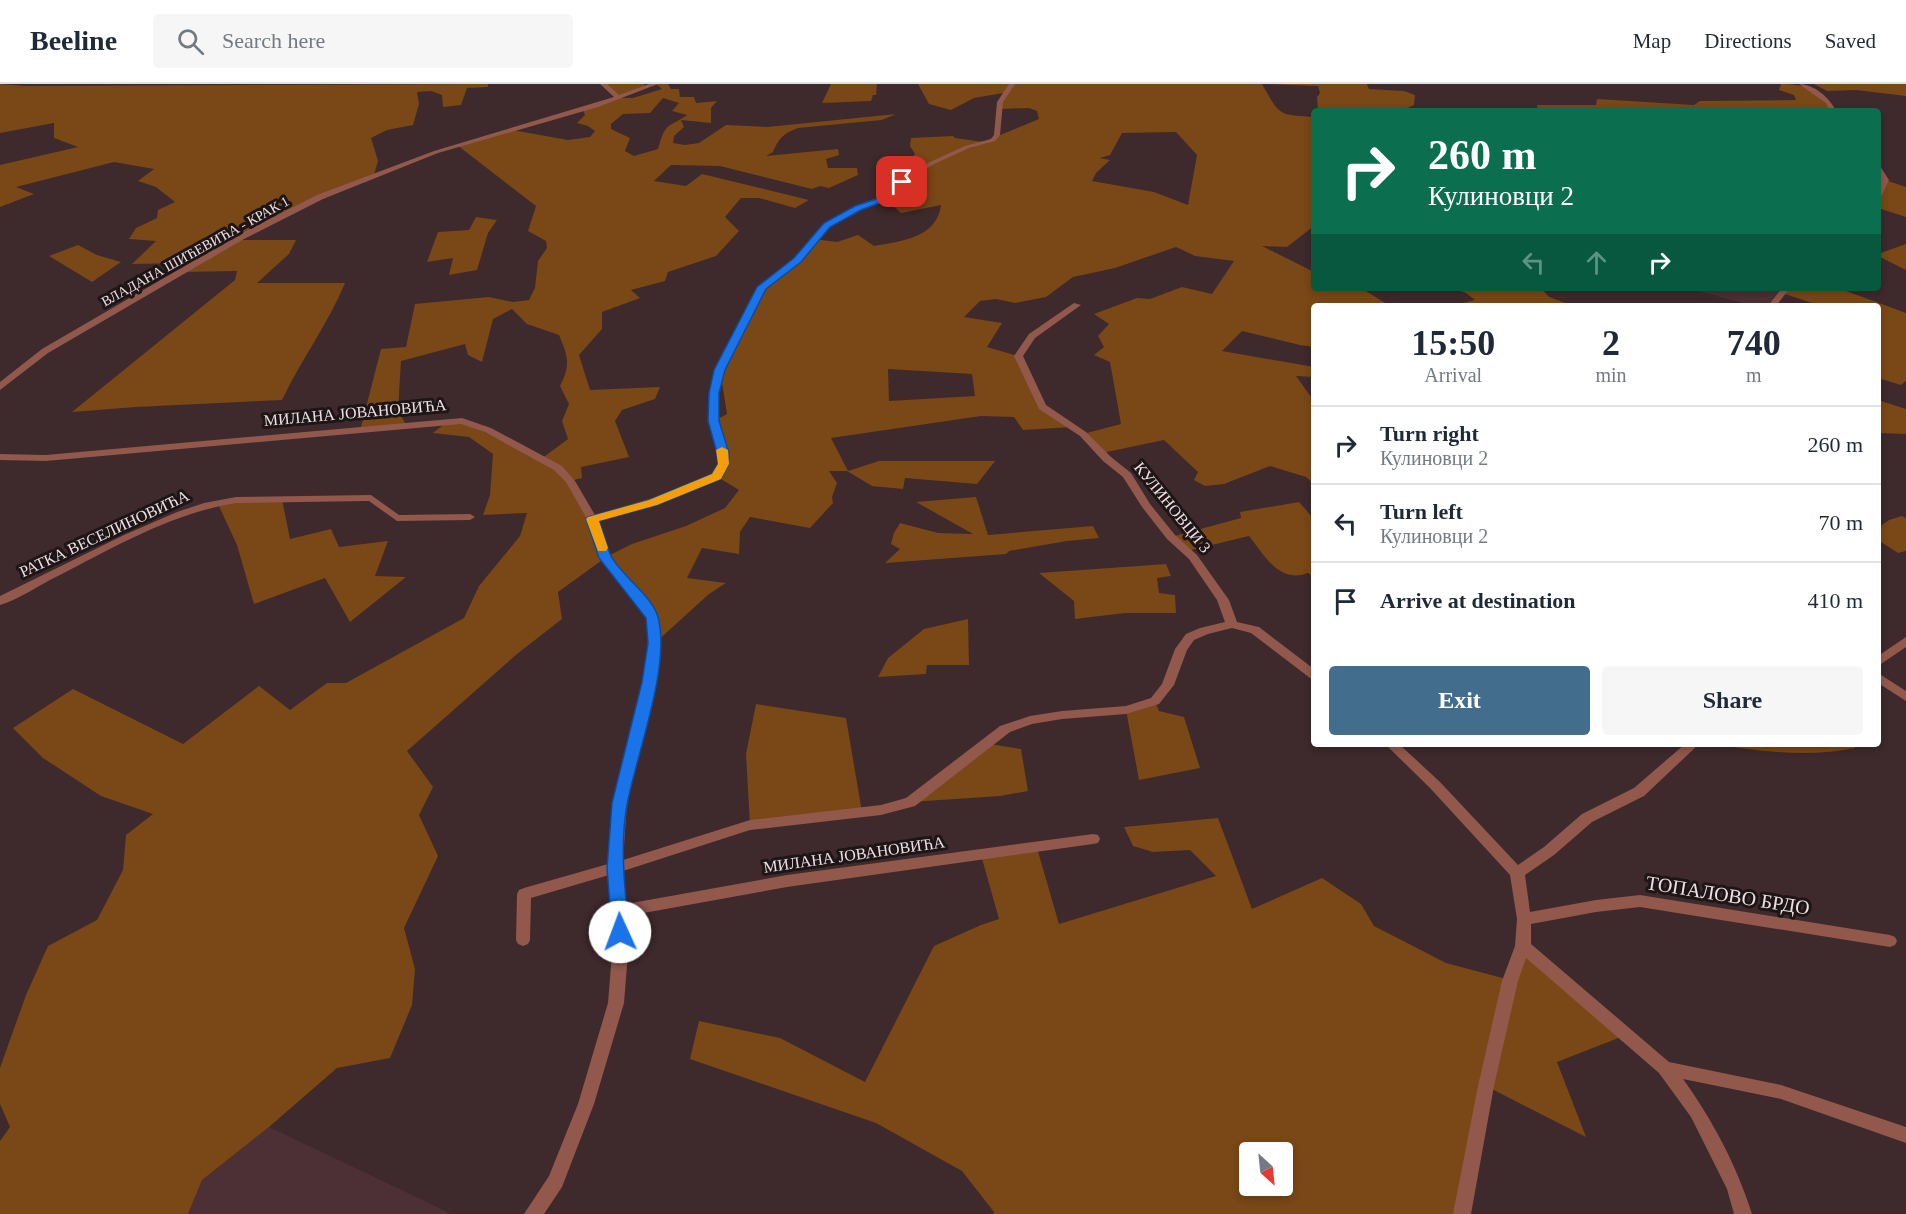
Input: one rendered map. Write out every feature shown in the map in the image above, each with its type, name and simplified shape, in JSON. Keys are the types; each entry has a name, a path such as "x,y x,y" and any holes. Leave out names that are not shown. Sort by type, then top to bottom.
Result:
{"street":[{"path":"603,84 618,98"},
{"name":"ВЛАДАНА ШИЋЕВИЋА - КРАК 1","path":"0,387 45,351 241,237 320,197 436,152 596,106 655,84"},
{"path":"592,519 653,503 716,476 723,464 723,453 714,421 714,393 720,370 762,287 802,256 827,225 858,208 885,198 902,182 930,164 967,147 993,140 997,135 999,103 1003,93 1012,84"},
{"path":"1802,84 1829,102 1832,108"},
{"path":"1881,174 1884,180 1881,188"},
{"path":"1774,303 1784,291"},
{"name":"КУЛИНОВЦИ 3","path":"1077,305 1032,336 1018,356 1042,408 1083,434 1107,459 1127,474 1146,505 1171,537 1193,557 1223,600 1232,624"},
{"name":"МИЛАНА ЈОВАНОВИЋА","path":"0,457 46,458 462,421 488,430 558,468 570,481 592,519 605,558 641,600 652,618 655,643 649,682 620,803 615,868 620,911 620,953 616,1003 586,1104 556,1180 533,1214"},
{"name":"РАТКА ВЕСЕЛИНОВИЋА","path":"0,601 86,557 177,515 217,502 371,498 397,518 470,517"},
{"path":"523,940 524,894 750,825 881,810 910,802 1005,729 1029,720 1126,710 1155,701 1168,685 1181,649 1190,637 1204,631 1232,624 1254,630 1311,673"},
{"path":"1881,660 1906,641"},
{"path":"1881,679 1906,697"},
{"path":"1394,747 1435,785 1517,873 1524,919 1523,946 1510,981 1486,1086 1462,1214"},
{"path":"1517,873 1549,851 1587,818 1639,792 1690,747"},
{"name":"МИЛАНА ЈОВАНОВИЋА","path":"620,911 788,880 1093,839"},
{"name":"ТОПАЛОВО БРДО","path":"1524,919 1596,906 1640,901 1890,941"},
{"path":"1523,946 1665,1068 1697,1112 1735,1187 1743,1214"},
{"path":"1665,1068 1781,1092 1906,1135"}],"shaded area":[{"path":"0,84 25,86 488,84 488,87 467,88 461,105 443,107 442,95 431,91 417,92 419,104 413,125 387,130 371,138 378,161 374,175 320,197 238,240 296,240 289,254 257,283 345,283 331,313 282,400 72,412 235,280 237,271 182,272 191,266 184,263 132,264 156,241 129,239 136,228 157,218 158,210 175,202 156,187 138,181 154,169 114,162 16,187 34,194 0,207 0,165 78,147 54,138 54,123 0,133"},
{"path":"603,84 644,84 645,86 620,98 633,98 662,89 656,84 668,84 671,89 679,89 680,97 694,97 696,103 717,101 711,108 711,123 681,120 684,127 674,136 673,143 685,145 699,143 726,125 767,127 896,114 882,120 798,128 782,137 773,152 766,156 838,149 839,155 826,159 828,168 857,168 858,175 829,188 820,186 812,189 720,166 671,165 654,181 686,186 702,174 809,200 795,208 759,198 741,198 725,217 739,231 716,256 668,272 665,281 631,290 640,298 602,312 602,329 579,355 590,390 660,387 655,399 622,410 615,421 629,457 581,467 582,478 570,481 606,557 632,544 686,526 725,508 739,490 716,476 724,464 714,421 727,414 720,370 762,287 798,260 814,239 837,242 858,235 874,246 906,240 933,225 941,205 901,213 885,198 919,172 894,167 895,160 911,160 915,154 910,146 911,138 953,136 983,142 1039,119 1037,111 1029,108 997,109 1003,93 974,98 951,110 929,104 918,84 1262,84 1281,112 1293,116 1311,117 1311,228 1287,247 1262,246 1311,270 1311,291 1366,291 1385,303 1311,303 1311,347 1242,331 1222,351 1311,366 1311,377 1296,376 1311,397 1311,481 1306,477 1270,466 1224,484 1205,486 1194,480 1198,472 1164,440 1102,453 1083,434 1121,424 1110,362 1094,355 1104,347 1098,336 1109,324 1094,314 1137,298 1150,299 1182,287 1212,294 1234,261 1195,256 1176,247 1115,268 1073,277 1046,297 1015,303 996,299 980,301 964,317 1002,323 987,347 1018,356 1042,407 1073,427 1023,430 1014,417 981,416 831,438 848,471 879,461 995,461 977,484 905,478 903,489 872,486 847,471 829,471 837,483 832,497 833,503 810,528 750,517 740,532 739,554 702,548 687,578 726,583 709,594 655,643 652,618 605,558 558,592 562,619 517,654 407,751 433,787 419,815 438,856 404,928 415,969 412,1005 390,1058 337,1068 269,1127 202,1180 188,1214 0,1214 0,1141 10,1127 0,1104 0,1068 26,995 48,946 97,920 123,870 126,835 153,814 101,796 43,758 13,728 73,689 183,744 259,686 290,710 327,683 346,683 464,618 479,586 520,536 527,513 483,515 490,495 493,454 469,437 433,433 447,422 462,421 541,459 568,439 562,421 569,404 560,386 566,372 567,360 559,335 527,324 512,309 493,319 482,362 468,355 465,344 401,361 398,411 407,426 360,431 381,349 406,347 415,304 489,297 513,302 529,300 535,288 538,261 547,248 546,241 528,231 536,206 457,145 512,130 568,140 590,137 595,131 577,123 585,115 583,110 618,98","holes":["663,98 679,103 672,111 687,115 665,130 658,149 634,156 625,151 630,138 611,129 611,124 623,114 650,113","1176,132 1197,155 1188,205 1154,192 1092,181 1096,173 1110,160 1100,158 1110,155 1122,133","888,369 972,374 975,396 889,401"]},
{"path":"831,84 877,84 876,95 873,95 871,101 822,103"},
{"path":"1262,84 1367,84 1369,89 1404,91 1415,95 1414,105 1408,108 1318,108 1317,97 1320,93 1318,86"},
{"path":"1781,84 1812,89 1819,93 1831,108 1538,108 1537,105 1596,105 1597,99 1694,105 1700,101 1796,100 1794,95 1779,90"},
{"path":"1814,84 1906,84 1906,96 1856,90 1827,91"},
{"path":"1885,180 1906,187 1906,217 1881,209 1881,189"},
{"path":"476,217 497,220 488,233 477,270 449,275 453,258 427,262 438,232 469,230"},
{"path":"1906,244 1906,270 1881,258 1881,253"},
{"path":"78,245 97,255 121,262 92,282 49,256"},
{"path":"1461,291 1544,291 1549,297 1566,303 1463,303 1475,300"},
{"path":"1698,291 1784,291 1774,303 1743,303"},
{"path":"1786,291 1846,291 1879,303 1812,303 1785,294"},
{"path":"1881,304 1906,313 1906,381 1901,385 1881,379"},
{"path":"1881,401 1906,409 1906,434 1881,433"},
{"path":"976,497 988,535 1093,526 1099,538 1067,541 1009,551 1006,554 885,563 900,549 891,544 900,523 938,533 973,534 916,502"},
{"path":"282,499 290,539 331,529 339,547 388,541 375,576 406,577 350,622 325,578 254,604 237,545 217,502"},
{"path":"1299,502 1311,516 1311,575 1308,573 1289,575 1281,571 1267,559 1249,536 1187,551 1171,537 1241,518 1240,512"},
{"path":"1902,516 1906,518 1906,551 1898,553 1881,542 1881,526 1889,520"},
{"path":"1166,564 1171,576 1157,578 1159,593 1175,595 1176,613 1125,613 1075,619 1074,601 1039,573"},
{"path":"968,619 969,665 927,665 926,674 878,677 888,658 924,629"},
{"path":"1155,701 1159,711 1184,717 1200,768 1139,780 1126,710"},
{"path":"756,704 846,718 862,812 750,825 746,754"},
{"path":"983,743 1021,749 1028,791 1000,796 910,802"},
{"path":"1736,747 1855,748 1820,753 1766,751"},
{"path":"1218,818 1252,909 1322,878 1361,904 1374,926 1446,963 1510,980 1523,946 1626,1035 1557,1062 1586,1137 1486,1086 1465,1208 1471,1214 993,1214 994,1212 962,1171 876,1123 690,1059 699,1021 780,1038 865,1082 934,946 999,919 981,855 1037,848 1059,924 1216,876 1190,850 1153,852 1133,846 1124,827"},
{"path":"269,1127 452,1214 188,1214 202,1180"}],"slow traffic":[{"path":"602,548 592,519 653,503 716,476 723,464 722,450"}],"route":[{"path":"620,932 615,868 620,803 649,682 655,643 652,618 641,600 605,558 592,519 653,503 716,476 723,464 723,453 714,421 714,393 727,351 740,334 762,287 807,252 818,234 827,225 858,208 885,198 895,192 902,182"}]}
